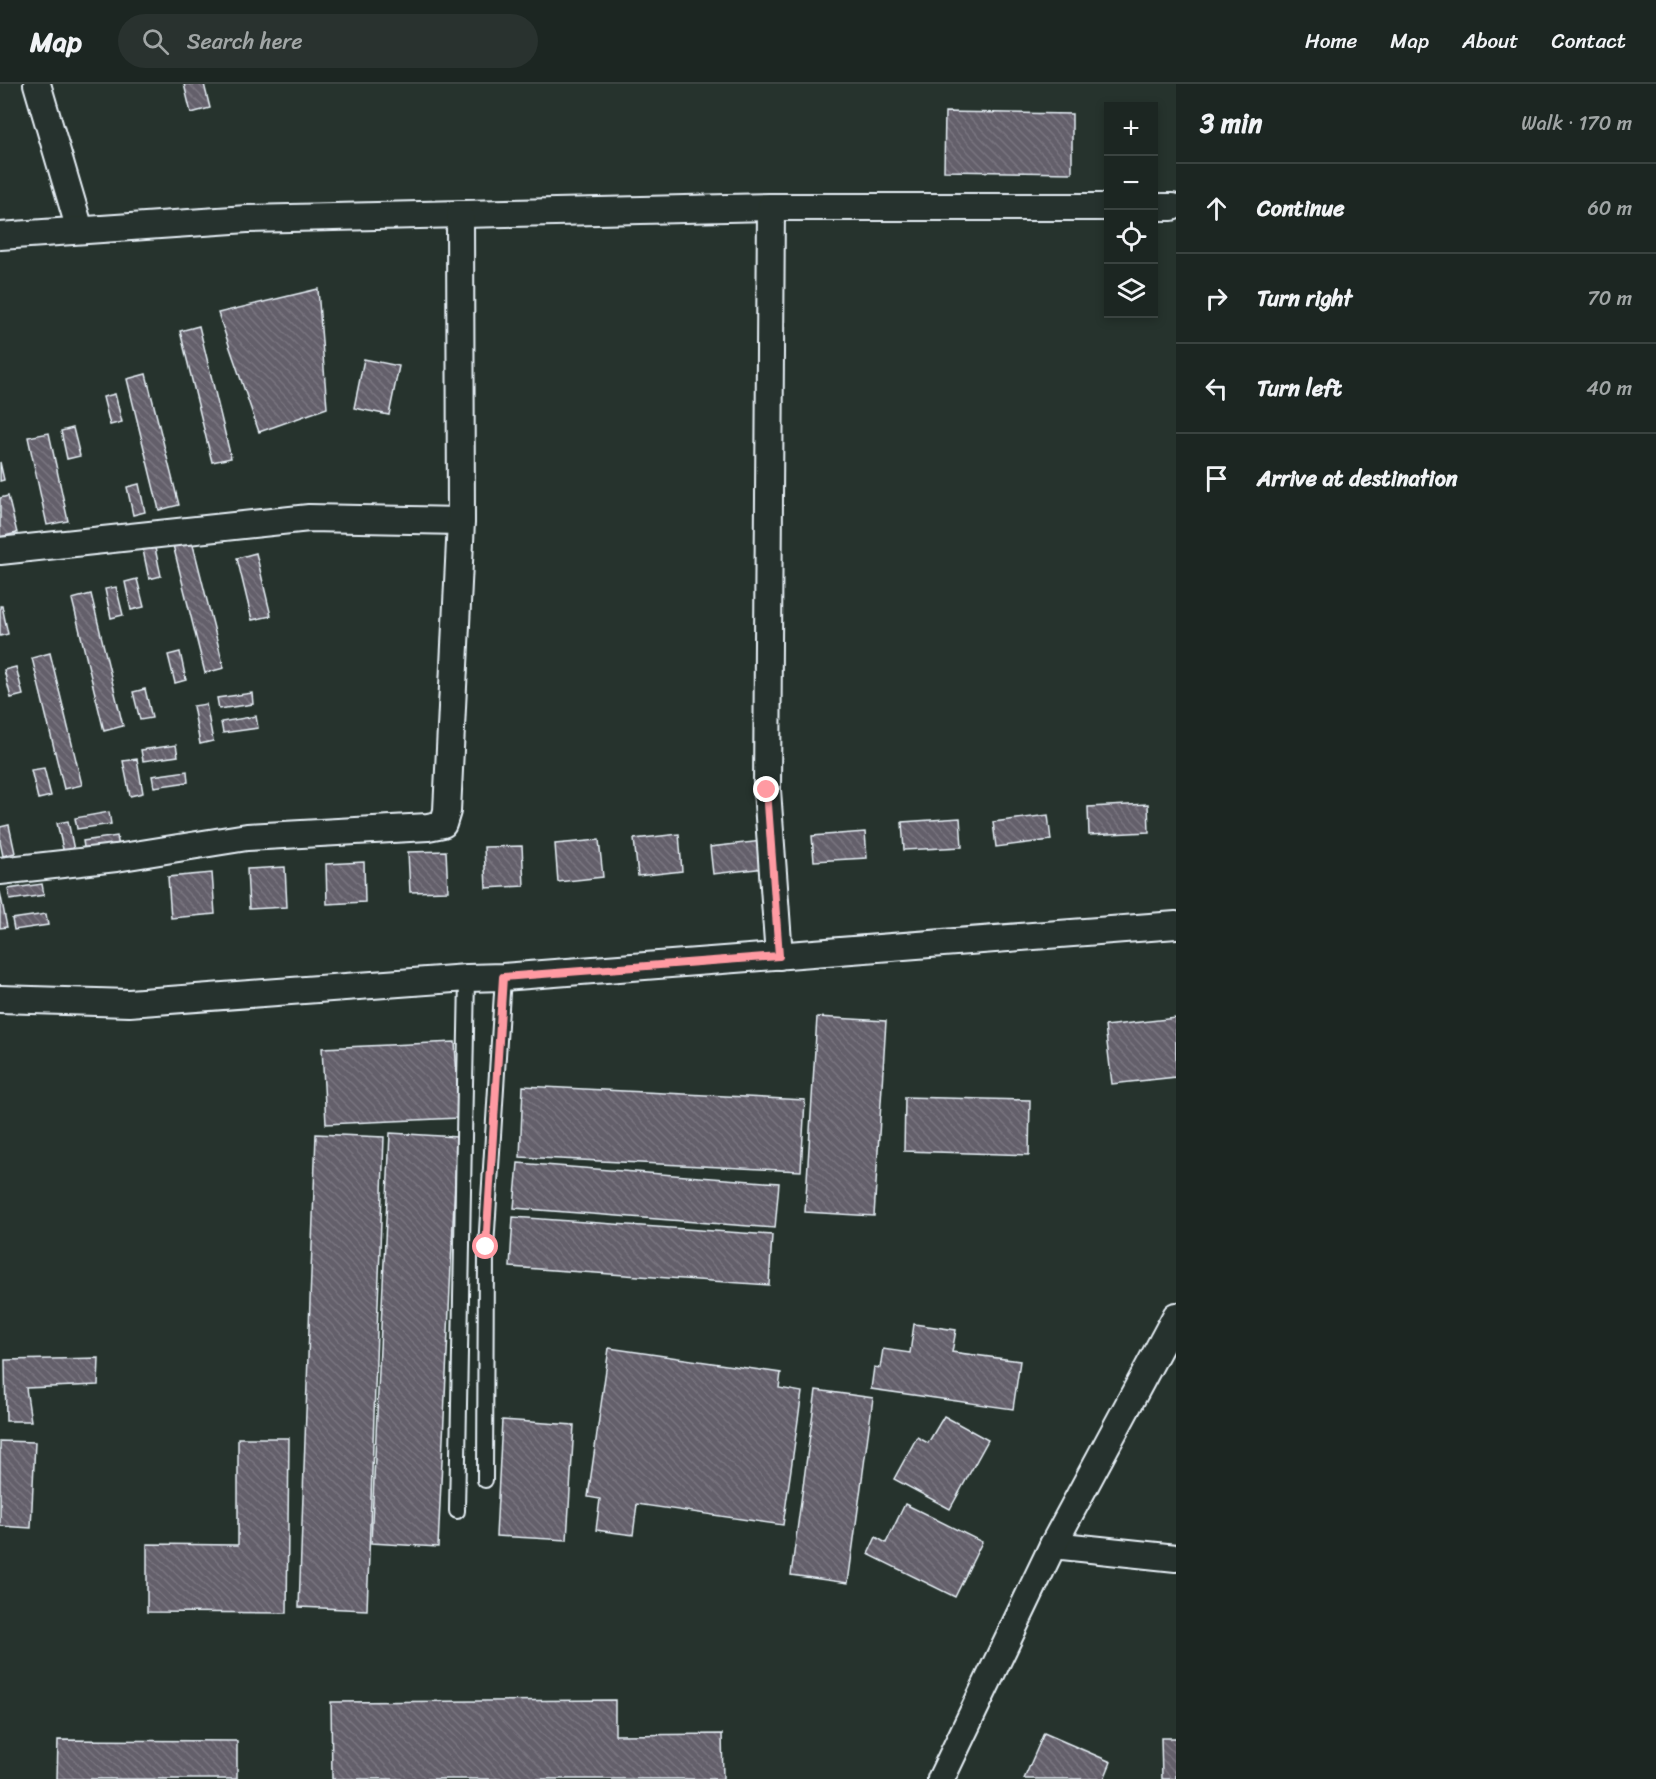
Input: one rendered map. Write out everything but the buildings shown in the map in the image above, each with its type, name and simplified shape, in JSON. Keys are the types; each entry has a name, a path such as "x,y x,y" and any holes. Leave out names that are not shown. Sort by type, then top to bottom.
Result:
{"street":[{"path":"37,84 80,230"},
{"path":"0,236 247,219 771,207 1104,207"},
{"path":"771,207 767,790 779,956"},
{"path":"0,871 116,858 247,837 428,827 443,824 447,811 460,520 460,214"},
{"path":"0,551 309,518 460,520"},
{"path":"0,999 129,1002 503,977 1176,925"},
{"path":"941,1779 1053,1545 1176,1316"},
{"path":"1053,1545 1176,1558"}],"lane":[{"path":"485,1480 486,1247 503,977"},
{"path":"457,1511 467,978"}],"route":[{"path":"486,1247 503,977 779,956 767,790"}]}
